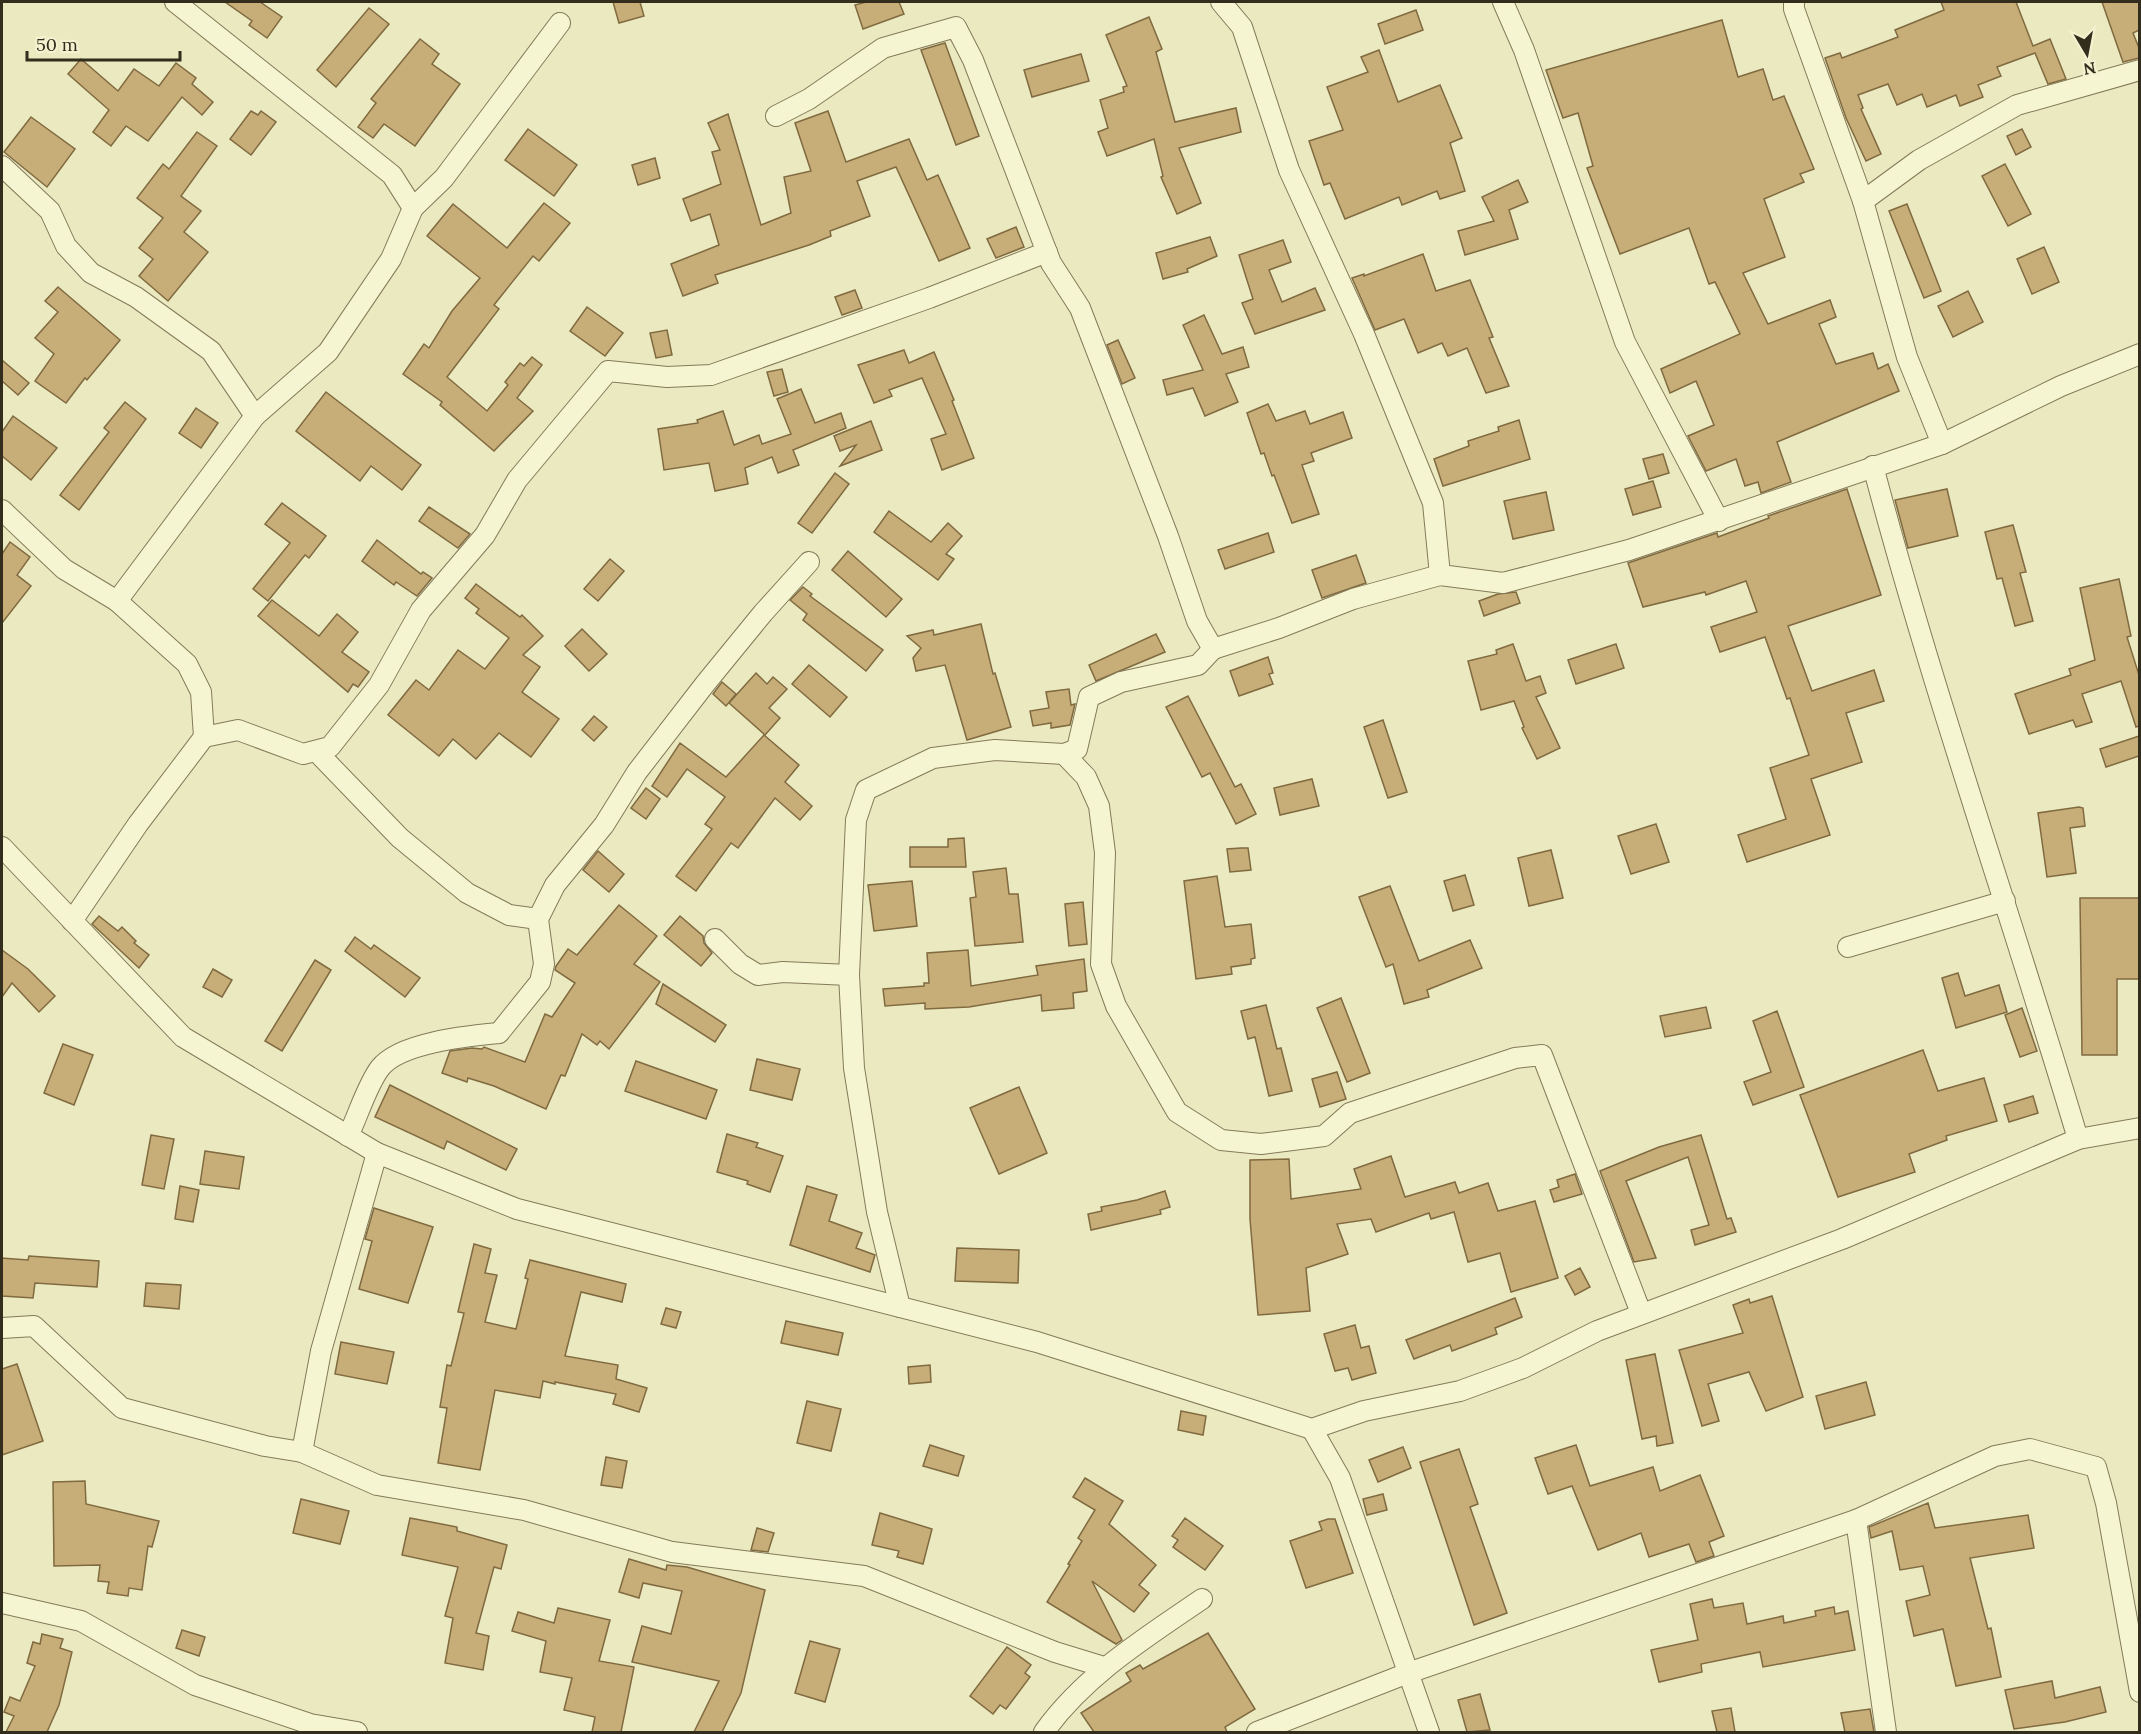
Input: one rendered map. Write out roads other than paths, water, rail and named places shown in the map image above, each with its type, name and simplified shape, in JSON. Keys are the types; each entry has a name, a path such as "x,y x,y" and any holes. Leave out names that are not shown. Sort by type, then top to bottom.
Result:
{"street":[{"path":"175,2 392,175 413,208"},
{"path":"1221,2 1242,27 1289,170 1364,334 1433,503 1440,575"},
{"path":"1503,2 1524,50 1625,342 1719,521"},
{"path":"1794,2 1794,9 1863,201 1907,357 1942,444"},
{"path":"117,601 255,416 328,352 392,259 413,208 444,178 560,23"},
{"path":"776,116 809,99 883,48 956,27 973,60 1047,252 1080,308 1168,536 1197,621 1213,649"},
{"path":"1863,201 1919,160 2017,105 2139,70"},
{"path":"2,166 50,211 66,246 91,273 136,297 211,351 255,416"},
{"path":"204,737 238,730 303,754 330,747 379,685 421,610 485,535 517,480 608,371 667,377 711,375 929,298 1047,252"},
{"path":"900,1307 878,1212 854,1068 849,975 856,820 867,790 933,758 994,750 1064,754 1077,749 1089,696 1121,682 1198,665 1213,649 1279,628 1353,599 1440,575 1503,583 1629,550 1942,444 2061,386 2139,354"},
{"path":"1873,466 1978,822 2005,901 2078,1139"},
{"path":"2,510 64,569 117,601 187,664 201,692 204,737 138,824 72,921"},
{"path":"348,1136 381,1067 403,1052 449,1038 500,1033 540,982 544,964 538,919 555,885 604,825 637,772 763,613 809,562"},
{"path":"316,751 400,838 467,893 509,915 538,919"},
{"path":"1064,754 1086,777 1099,806 1105,853 1101,964 1116,1006 1177,1112 1221,1140 1261,1144 1324,1136 1350,1113 1515,1058 1542,1055 1641,1313"},
{"path":"2,847 183,1037 377,1153 516,1209 1037,1342 1312,1429 1364,1412 1461,1391 1523,1368 1597,1331 1641,1313 1842,1239 2078,1139 2139,1128"},
{"path":"1848,947 2005,901"},
{"path":"715,939 740,964 758,975 783,972 849,975"},
{"path":"302,1452 321,1351 377,1153"},
{"path":"2,1328 34,1326 122,1408 243,1441 302,1452 377,1485 524,1510 672,1552 864,1576 1054,1652 1104,1667"},
{"path":"1312,1429 1340,1478 1368,1550 1429,1732"},
{"path":"1257,1732 1408,1673 1856,1520 1995,1456 2030,1449 2096,1467 2106,1503 2139,1692"},
{"path":"1856,1520 1886,1732"},
{"path":"1044,1732 1104,1667 1202,1599"},
{"path":"2,1603 81,1621 195,1685 310,1724 357,1732"}]}
